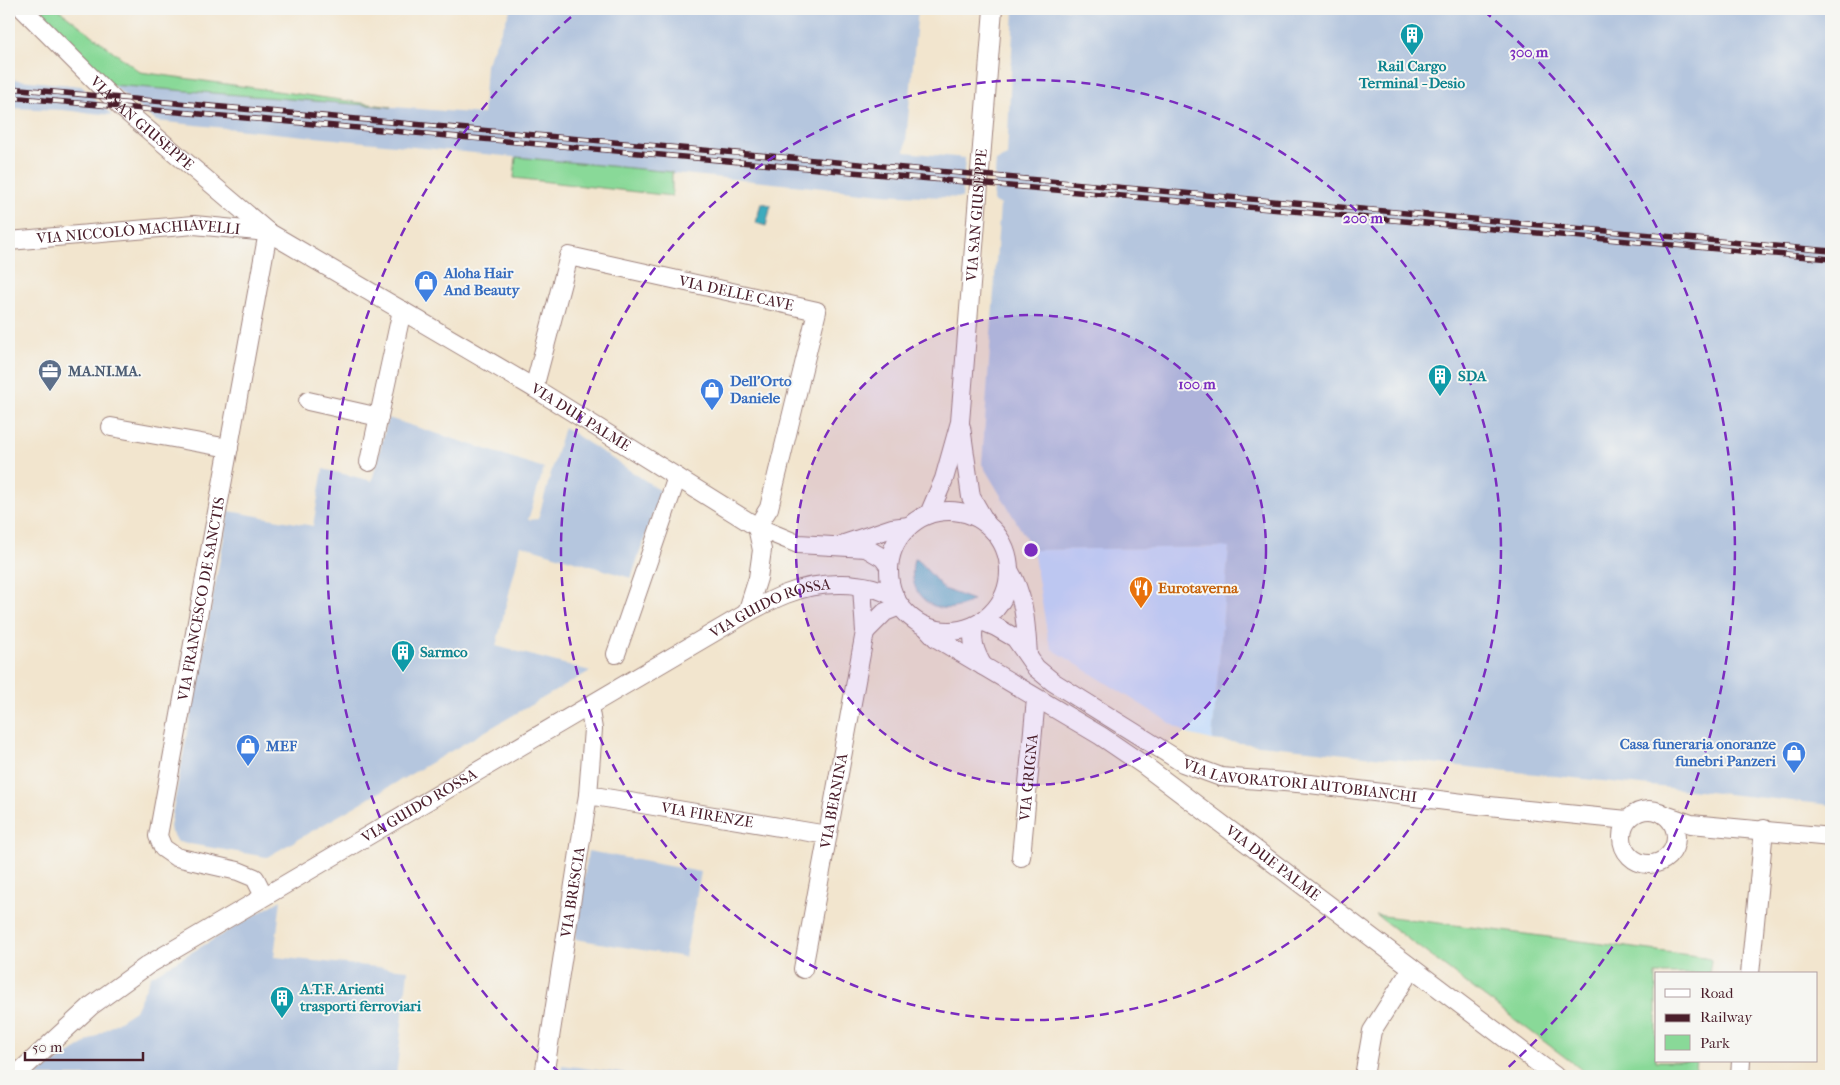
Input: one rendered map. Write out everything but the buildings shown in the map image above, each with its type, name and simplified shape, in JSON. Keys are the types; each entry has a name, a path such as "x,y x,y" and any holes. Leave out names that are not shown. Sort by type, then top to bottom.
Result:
{"street":[{"name":"VIA SAN GIUSEPPE","path":"23,9 126,112 268,232"},
{"name":"VIA SAN GIUSEPPE","path":"929,514 944,479 960,422 993,9"},
{"name":"VIA NICCOLÒ MACHIAVELLI","path":"9,241 194,225 268,232"},
{"name":"VIA DUE PALME","path":"268,232 534,388 757,527 798,544 866,548 875,552 889,567"},
{"name":"VIA FRANCESCO DE SANCTIS","path":"264,896 255,878 238,871 176,857 163,848 158,836 268,232"},
{"name":"VIA DELLE CAVE","path":"534,388 569,256 817,311 769,508 757,527"},
{"path":"369,462 402,310"},
{"path":"308,401 379,416"},
{"name":"VIA SAN GIUSEPPE","path":"960,422 971,497 986,523"},
{"path":"111,427 229,448"},
{"path":"616,654 677,477"},
{"path":"941,511 969,514 986,523 999,537 1005,548 1009,570 1007,588 994,611 978,624 952,631 940,631 916,621 898,602 891,585 889,567 892,552 902,534 909,526 929,514 941,511"},
{"name":"VIA DUE PALME","path":"834,547 892,528 909,526"},
{"path":"747,613 758,578 762,550 757,527"},
{"name":"VIA GUIDO ROSSA","path":"855,586 889,567"},
{"path":"1009,570 1017,583 1021,597 1028,655"},
{"name":"VIA GUIDO ROSSA","path":"15,1076 91,1006 148,965 747,613 786,593 828,585 855,586 886,592 898,602"},
{"name":"VIA BERNINA","path":"803,969 865,632 864,604 855,586"},
{"path":"865,632 898,602"},
{"path":"978,624 973,642 982,666"},
{"name":"VIA LAVORATORI AUTOBIANCHI","path":"978,624 996,627 1015,638 1036,668 1060,686 1183,763 1221,777 1310,784 1627,820"},
{"name":"VIA DUE PALME","path":"925,626 936,638 1101,736 1145,766 1555,1076"},
{"name":"VIA GRIGNA","path":"1021,857 1036,699"},
{"name":"VIA BRESCIA","path":"544,1076 588,795 593,729 589,706"},
{"name":"VIA FIRENZE","path":"588,795 827,835"},
{"path":"1677,823 1674,847 1669,855 1662,860 1644,864 1629,855 1624,847 1622,831 1627,820 1640,811 1649,809 1657,811 1677,823 1764,829 1831,837"},
{"path":"1605,819 1622,837"},
{"path":"1750,972 1764,829"},
{"path":"1364,1076 1372,1031 1412,968"},
{"path":"1740,1076 1741,1062"}],"shaded area":[{"path":"511,9 918,9 905,152 965,158 962,198 883,194 156,121 112,85 483,114 486,65"},
{"path":"1014,9 1831,9 1831,805 1212,740 1229,547 1033,550 982,464 1000,205 993,201 996,161 1007,156"},
{"path":"9,79 81,86 112,115 62,110 9,108"},
{"path":"388,418 544,468 528,520 538,519 564,427 661,491 631,578 521,545 496,646 590,671 267,857 178,842 171,832 170,826 229,511 313,526 323,469 372,481"},
{"name":"Eurotaverna","path":"1229,547 1212,740 1188,734 1052,649 1048,638 1033,550"},
{"path":"588,851 701,872 685,957 575,939"},
{"path":"281,900 274,957 408,970 396,1076 36,1076 135,1011 151,976"},
{"path":"562,1065 644,1076 561,1076"}],"green space":[{"path":"33,9 58,9 140,72 391,107 112,85"},
{"path":"516,157 672,172 672,196 514,178"},
{"path":"1376,915 1705,957 1711,960 1709,972 1655,972 1655,1062 1697,1062 1695,1076 1590,1076"}],"water":[{"path":"761,203 771,205 766,226 756,223"},
{"path":"914,559 918,560 944,589 973,600 961,606 949,608 938,607 928,603 914,585 912,573"}],"railway":[{"path":"9,88 1831,251"},
{"path":"9,97 1831,259"}],"place":[{"name":"Rail Cargo Terminal - Desio","path":"1412,56"},
{"name":"Aloha Hair And Beauty","path":"426,303"},
{"name":"MA.NI.MA.","path":"50,392"},
{"name":"SDA","path":"1440,397"},
{"name":"Dell'Orto Daniele","path":"712,411"},
{"name":"Eurotaverna","path":"1141,609"},
{"name":"Sarmco","path":"403,673"},
{"name":"MEF","path":"248,767"},
{"name":"Casa funeraria onoranze funebri Panzeri","path":"1794,774"},
{"name":"A.T.F. Arienti trasporti ferroviari","path":"282,1019"}]}
